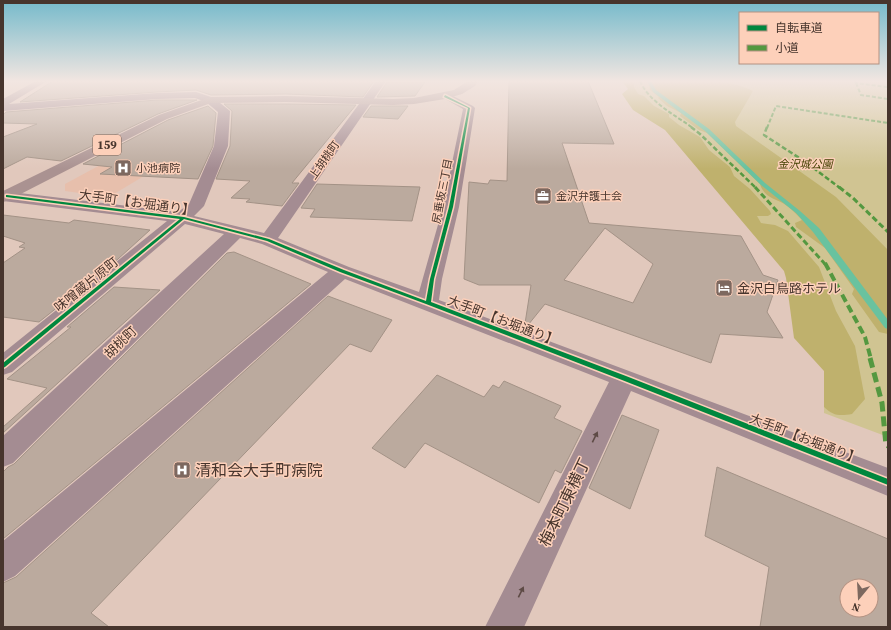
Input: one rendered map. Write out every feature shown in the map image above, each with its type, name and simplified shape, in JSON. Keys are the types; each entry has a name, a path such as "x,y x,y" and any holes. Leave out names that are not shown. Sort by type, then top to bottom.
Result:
{"highway":[{"name":"159","path":"4,196 163,117 181,110"}],"street":[{"name":"味噌蔵片原町","path":"3,366 196,206 221,146 223,110"},
{"name":"上胡桃町","path":"268,240 359,110"},
{"name":"尻垂坂三丁目","path":"428,303 432,279 451,207 469,110"},
{"name":"大手町【お堀通り】","path":"4,196 183,218 237,230 268,240 342,271 624,378 888,482"},
{"name":"胡桃町","path":"3,454 237,230"},
{"path":"3,564 342,271"},
{"name":"梅本町東横丁","path":"504,627 624,378"}],"shaded area":[{"path":"634,110 662,110 669,114 669,117 679,125 700,137 709,150 730,167 734,176 750,189 770,211 771,214 768,216 757,216 761,223 775,225 788,231 819,267 836,311 855,346 865,399 852,414 837,415 824,407 824,371 794,338 784,271 665,130"},
{"path":"676,110 742,110 735,122 736,126 836,197 888,250 888,334 879,332 852,294 854,289 825,248 796,227 795,223 802,220 783,203 768,196 760,184 707,133 699,130 680,116 681,113"},
{"name":"小池病院","path":"152,137 140,176 144,176 109,197 65,191 65,184"}],"green space":[{"name":"金沢城公園","path":"650,110 888,110 888,437 824,413 825,369 786,272"}],"building":[{"path":"26,110 168,110 61,161 27,157 3,169 3,137 37,124 3,123 3,115 6,112"},
{"path":"195,110 213,110 216,113 213,146 198,179 100,174 112,167 83,164 168,120"},
{"path":"352,110 292,183 299,183 282,206 246,202 250,199 231,198 250,181 216,179 230,146 232,111"},
{"path":"368,110 405,110 398,119 363,117"},
{"path":"508,110 600,110 614,144 562,143 589,223 741,236 763,275 778,280 767,312 783,338 720,334 711,363 545,304 524,330 531,285 479,285 464,279 469,182 488,184 490,180 507,181","holes":["605,228 653,264 633,303 564,280"]},
{"path":"317,184 420,187 412,221 310,217 315,209 301,208"},
{"path":"3,215 69,223 74,220 150,230 118,259 39,322 3,317 3,263 25,248 19,247 25,243 3,236"},
{"path":"234,252 311,284 3,539 3,472 14,464 227,253"},
{"path":"114,287 160,290 3,433 3,427 47,388 7,379 71,327 67,327"},
{"name":"清和会大手町病院","path":"328,296 392,320 371,352 350,344 91,613 109,627 3,627 3,583 16,577"},
{"path":"437,375 484,397 493,385 499,388 504,381 561,406 554,418 582,431 561,473 555,470 539,503 425,443 405,468 372,448"},
{"path":"622,415 659,430 630,509 589,488"},
{"path":"717,467 888,539 888,627 760,627 769,567 705,536"}],"waterway":[{"path":"680,110 707,130 763,184 798,212 816,230 888,326"}],"marked path":[{"path":"669,110 700,134 748,180 824,261 865,337 882,403 886,445 888,446"},
{"path":"774,110 764,135 807,163 853,198 888,232"},
{"path":"805,110 888,123"}],"cycle path":[{"path":"428,303 432,279 451,207 469,110"},
{"path":"7,196 183,218 268,240 342,271 624,378 888,482"},
{"path":"3,366 183,218"}],"place":[{"name":"小池病院","path":"123,168"},
{"name":"金沢弁護士会","path":"543,196"},
{"name":"金沢白鳥路ホテル","path":"724,288"},
{"name":"清和会大手町病院","path":"182,470"}]}
